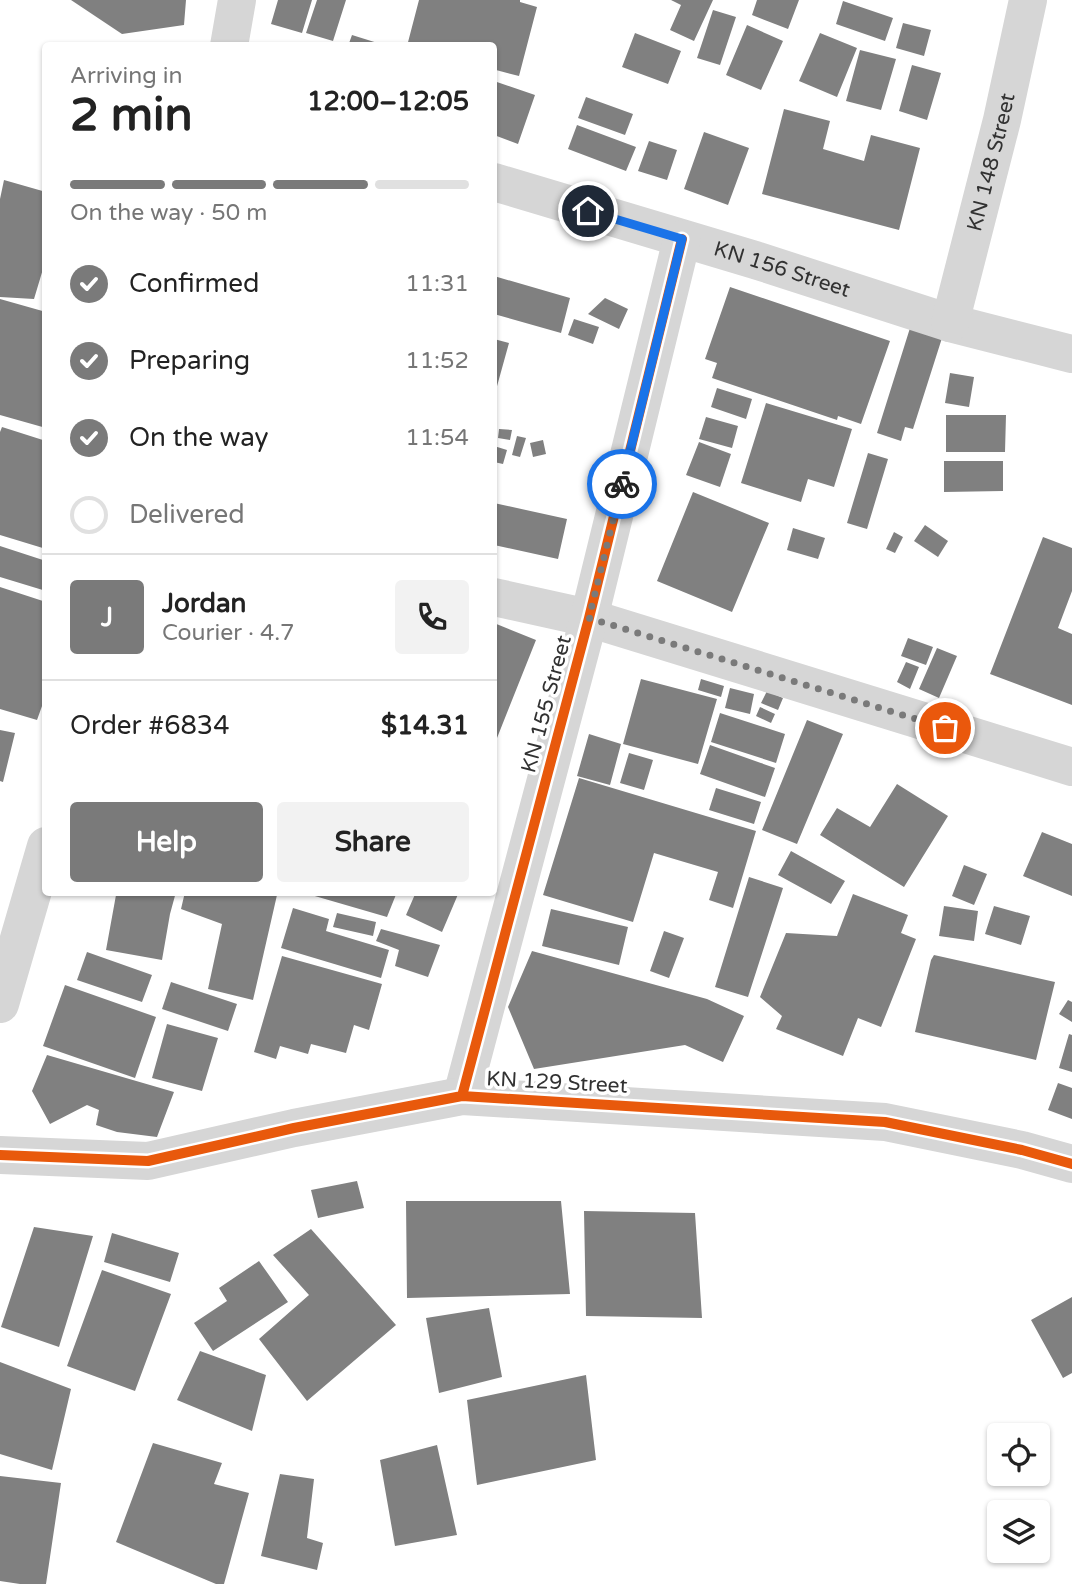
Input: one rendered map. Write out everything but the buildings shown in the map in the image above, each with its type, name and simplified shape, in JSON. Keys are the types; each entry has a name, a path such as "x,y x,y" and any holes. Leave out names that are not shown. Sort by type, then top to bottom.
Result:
{"street":[{"path":"230,42 237,0"},
{"name":"KN 148 Street","path":"950,323 1002,120 1018,3"},
{"name":"KN 156 Street","path":"497,183 755,260 950,323 1072,354"},
{"name":"KN 155 Street","path":"462,1096 589,618 682,239"},
{"path":"497,598 589,618 1072,767"},
{"path":"0,1004 42,860"},
{"name":"KN 129 Street","path":"0,1155 148,1161 294,1128 462,1096 885,1122 1022,1150 1072,1164"}],"cycle path":[{"path":"462,1096 589,618 682,239"},
{"path":"0,1155 148,1161 294,1128 462,1096 885,1122 1022,1150 1072,1164"}],"way so far":[{"path":"622,484 589,618 945,728"}],"route":[{"path":"588,211 682,239 622,484"}]}
